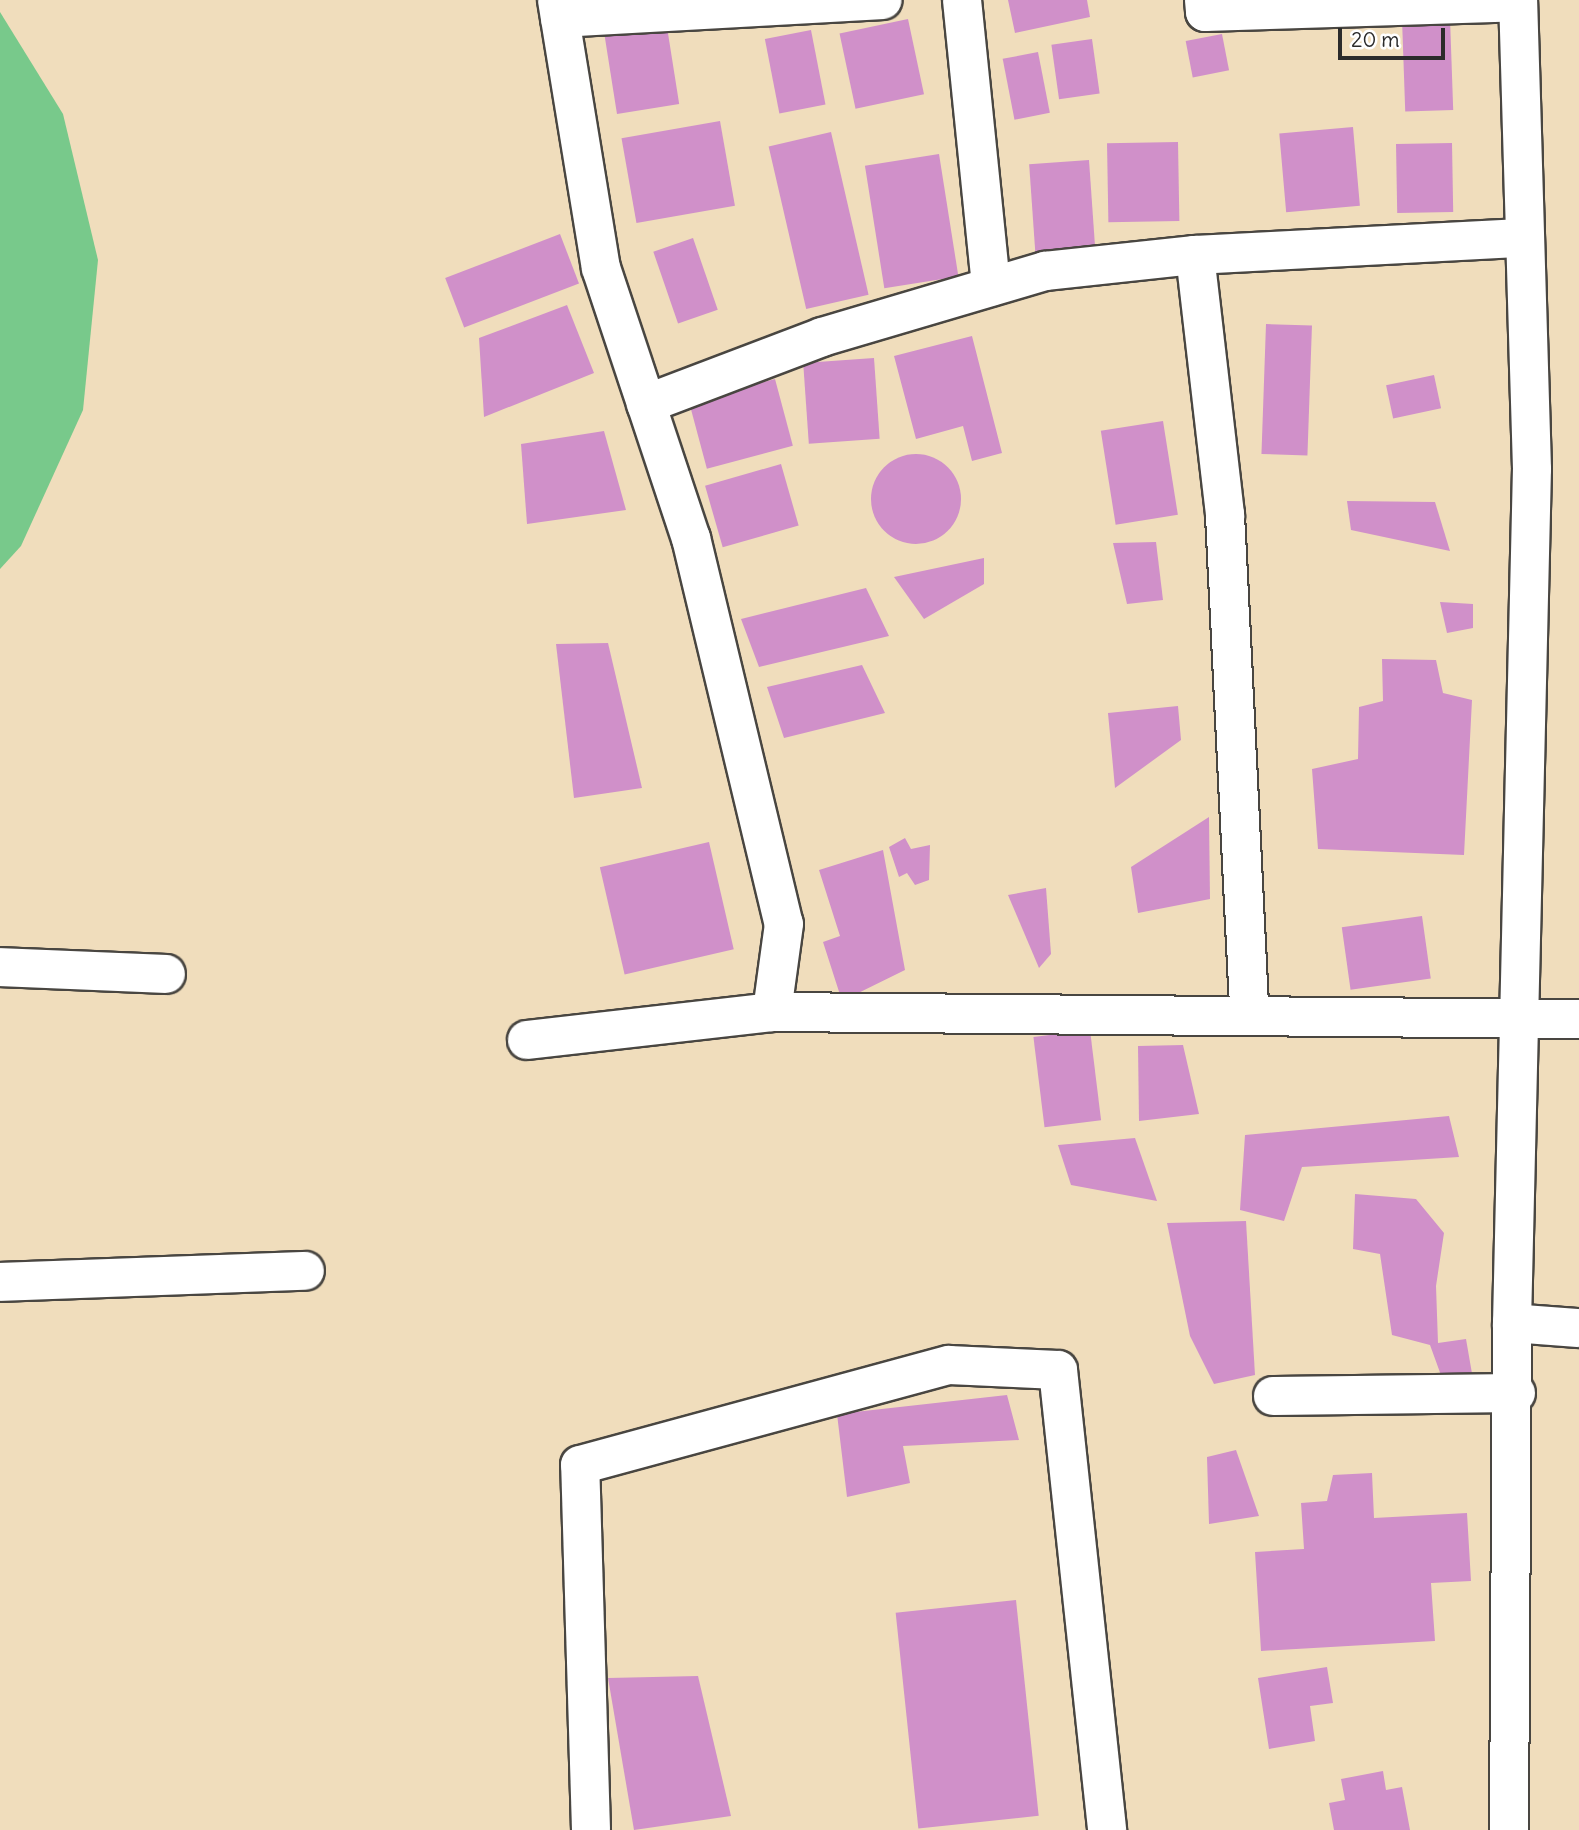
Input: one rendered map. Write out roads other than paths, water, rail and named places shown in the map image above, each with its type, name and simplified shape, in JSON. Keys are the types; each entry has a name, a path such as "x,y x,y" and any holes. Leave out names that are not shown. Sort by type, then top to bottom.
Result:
{"street":[{"path":"772,1012 783,924 691,538 601,268 558,9 882,0"},
{"path":"962,0 991,287"},
{"path":"1204,0 1205,12 1518,1 1522,238 1532,469 1512,1323 1516,1393 1509,1830"},
{"path":"646,404 822,337 1045,271 1195,256 1522,238"},
{"path":"1195,256 1225,515 1249,1012"},
{"path":"0,967 166,974"},
{"path":"527,1040 772,1012 1249,1012 1579,1019"},
{"path":"0,1282 305,1271"},
{"path":"1512,1323 1579,1328"},
{"path":"591,1830 580,1465 949,1366 1058,1370 1107,1830"},
{"path":"1273,1396 1516,1393"}]}
